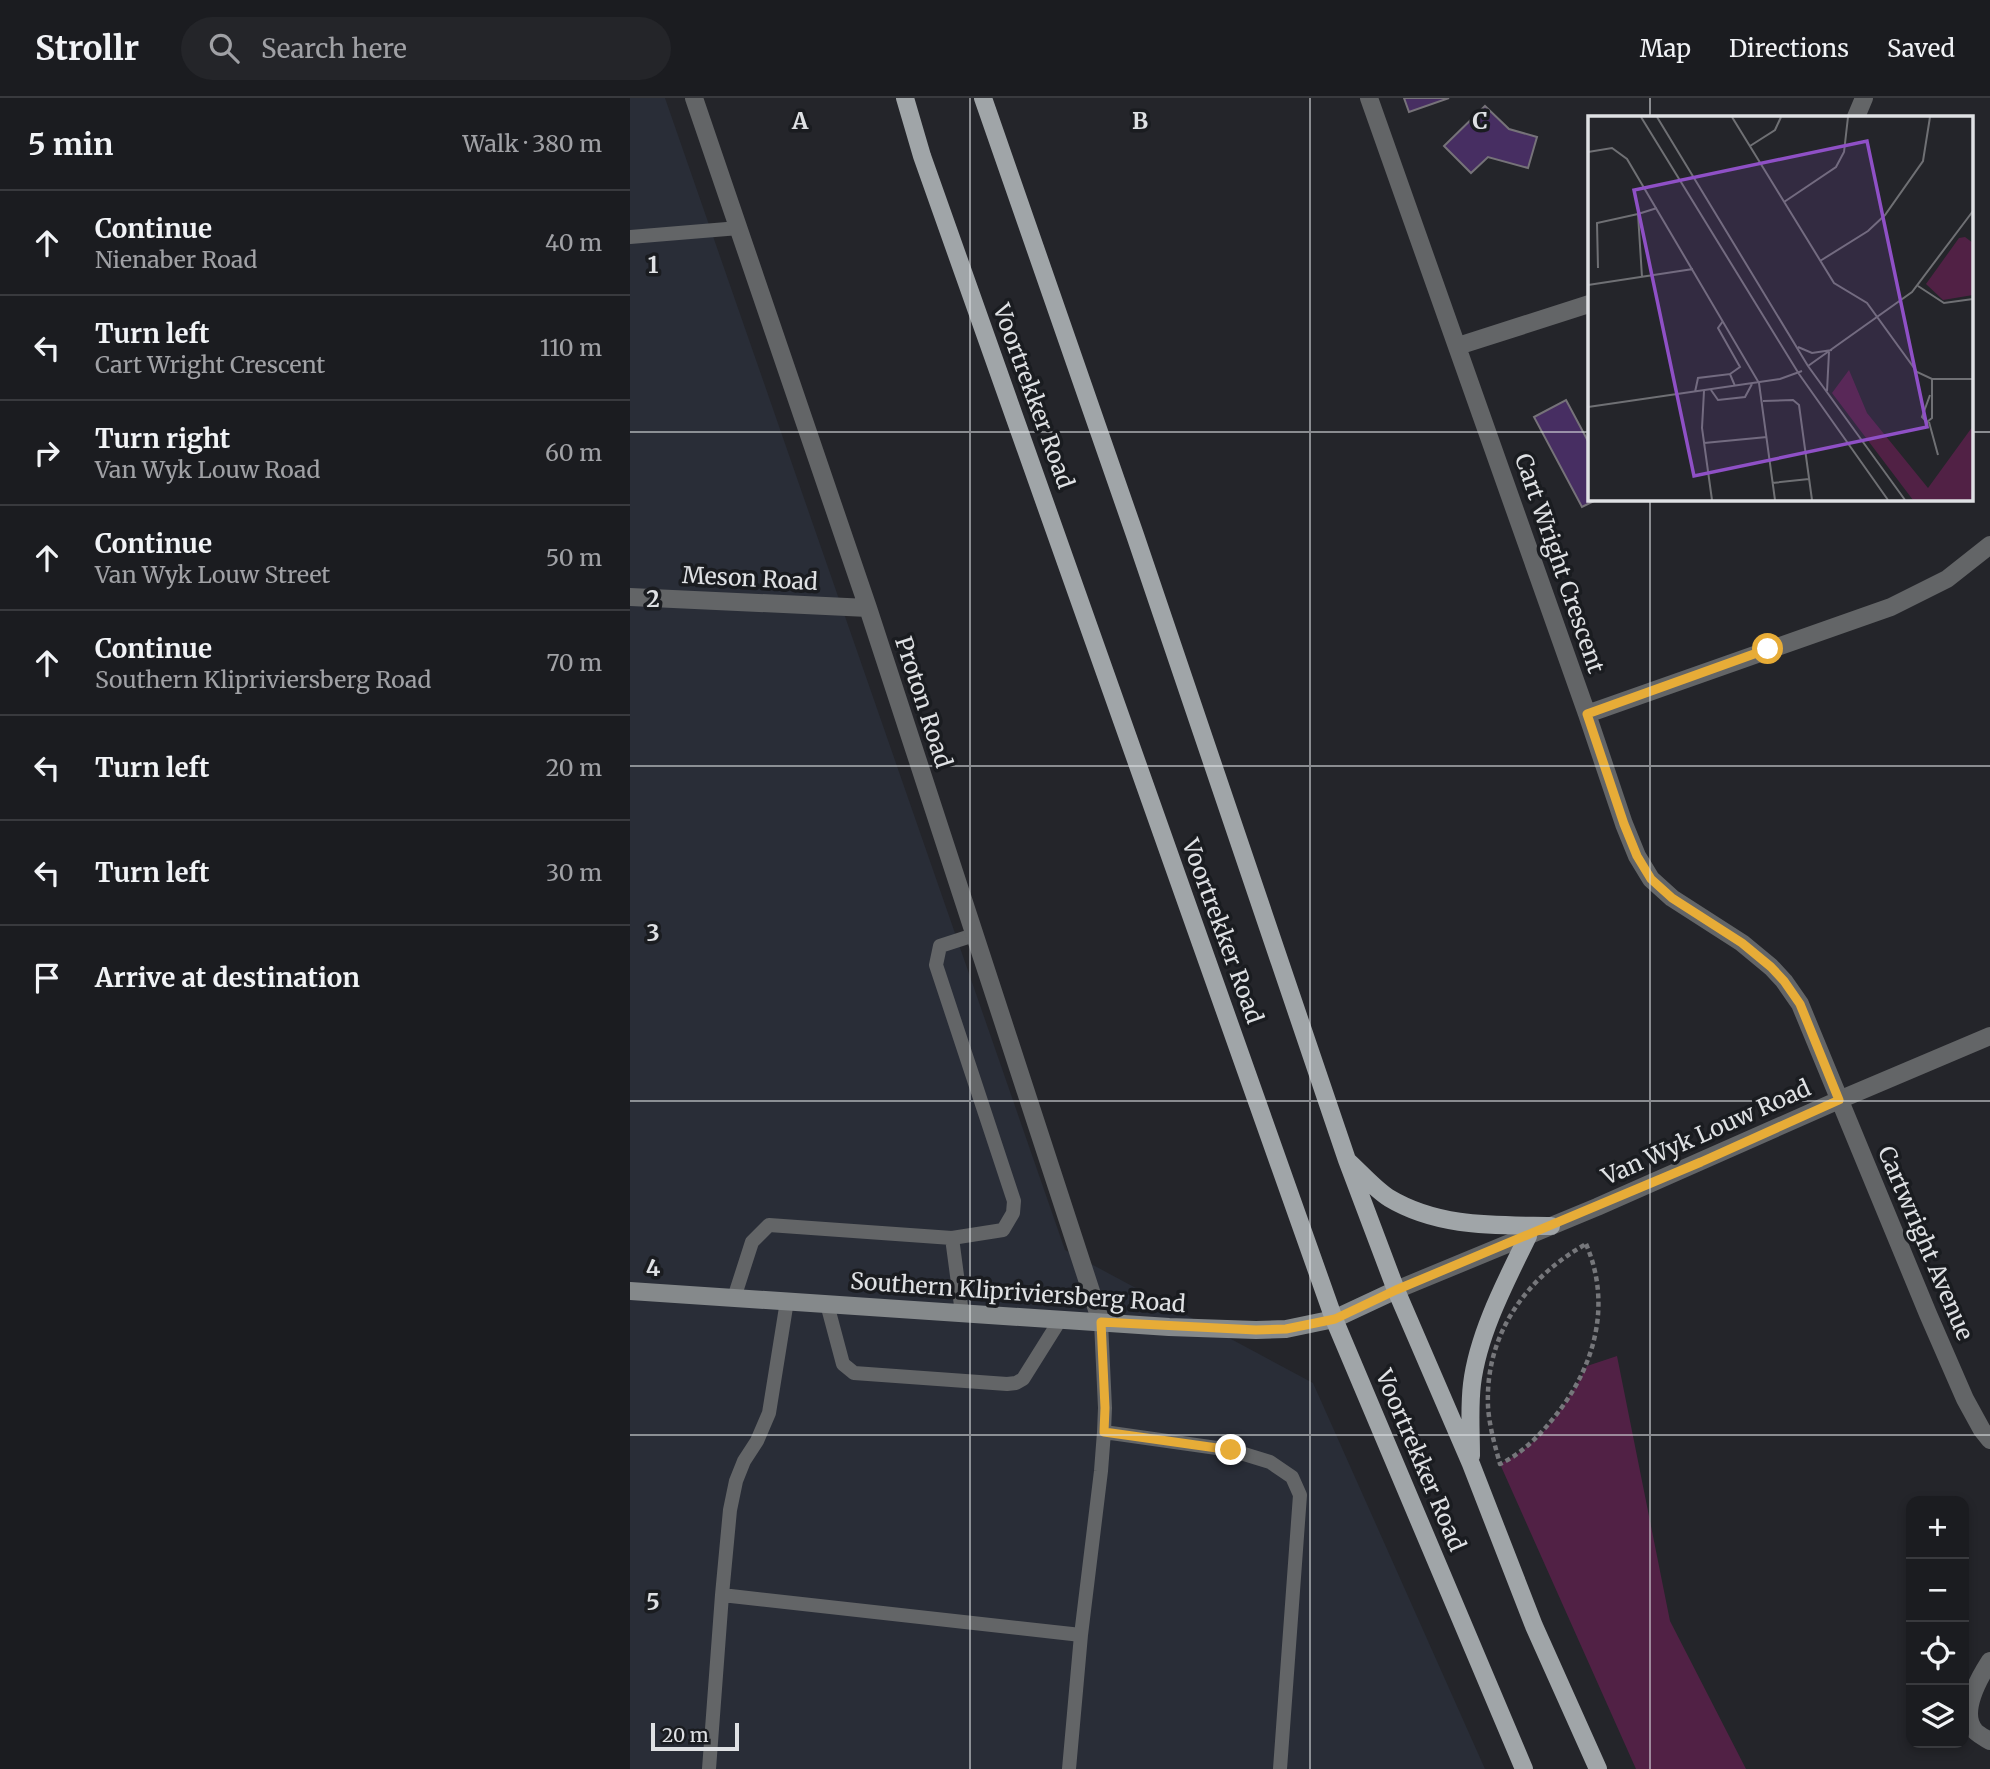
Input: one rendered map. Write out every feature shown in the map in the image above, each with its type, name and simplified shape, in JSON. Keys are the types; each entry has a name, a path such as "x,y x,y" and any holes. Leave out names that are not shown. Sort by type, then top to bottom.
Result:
{"main road":[{"name":"Voortrekker Road","path":"905,98 922,156 1335,1319 1524,1769"},
{"name":"Voortrekker Road","path":"983,98 1347,1160 1396,1290 1471,1464 1534,1626 1598,1769"},
{"path":"1347,1160 1388,1197 1434,1217 1479,1224 1551,1226"},
{"path":"1471,1464 1472,1380 1491,1317 1528,1236"},
{"name":"Southern Klipriviersberg Road","path":"630,1291 1060,1320 1256,1330 1286,1329 1335,1319 1396,1290"}],"street":[{"name":"Proton Road","path":"694,98 868,608 1101,1322"},
{"name":"Cart Wright Crescent","path":"1369,98 1637,856 1651,879 1672,898 1742,943 1784,981 1800,1004 1839,1100"},
{"path":"1856,116 1864,98"},
{"path":"1458,346 1588,304"},
{"path":"1587,714 1891,607 1947,579 1990,545"},
{"name":"Meson Road","path":"630,597 868,608"},
{"name":"Van Wyk Louw Road","path":"1396,1290 1597,1207 1990,1036"},
{"name":"Cartwright Avenue","path":"1839,1100 1960,1387 1990,1440"},
{"path":"1990,1661 1976,1689 1969,1717 1974,1730 1990,1741"}],"lane":[{"path":"630,237 740,228"},
{"path":"734,1298 752,1242 769,1225 952,1238 1003,1230 1013,1213 1014,1201 936,965 940,946 974,935"},
{"path":"952,1238 962,1313"},
{"path":"709,1769 730,1510 736,1481 744,1461 757,1441 769,1413 787,1301"},
{"path":"827,1304 843,1364 855,1373 1007,1384 1023,1380 1060,1320"},
{"path":"1069,1769 1104,1432 1101,1322"},
{"path":"1104,1432 1231,1450 1270,1462 1292,1477 1300,1495 1280,1769"},
{"path":"722,1595 1081,1635"}],"path":[{"path":"1586,1244 1597,1275 1598,1295 1594,1345 1587,1366 1575,1389 1543,1432 1525,1449 1500,1464 1488,1406 1493,1357 1501,1333 1513,1310 1531,1287 1565,1256 1586,1244"}],"shaded area":[{"path":"630,98 665,98 1065,1250 1313,1383 1485,1769 630,1769"},
{"path":"1617,1356 1670,1621 1746,1769 1636,1769 1500,1464 1543,1433 1587,1366"}],"building":[{"path":"1404,98 1449,98 1409,112"},
{"path":"1485,106 1509,129 1537,137 1528,168 1488,157 1471,173 1444,146"},
{"path":"1566,400 1588,441 1588,500 1596,500 1582,507 1534,417"}],"route":[{"path":"1231,1450 1104,1432 1101,1322 1256,1330 1286,1329 1335,1319 1396,1290 1597,1207 1839,1100 1800,1004 1784,981 1742,943 1672,898 1651,879 1637,856 1624,824 1587,714 1768,649"}]}
